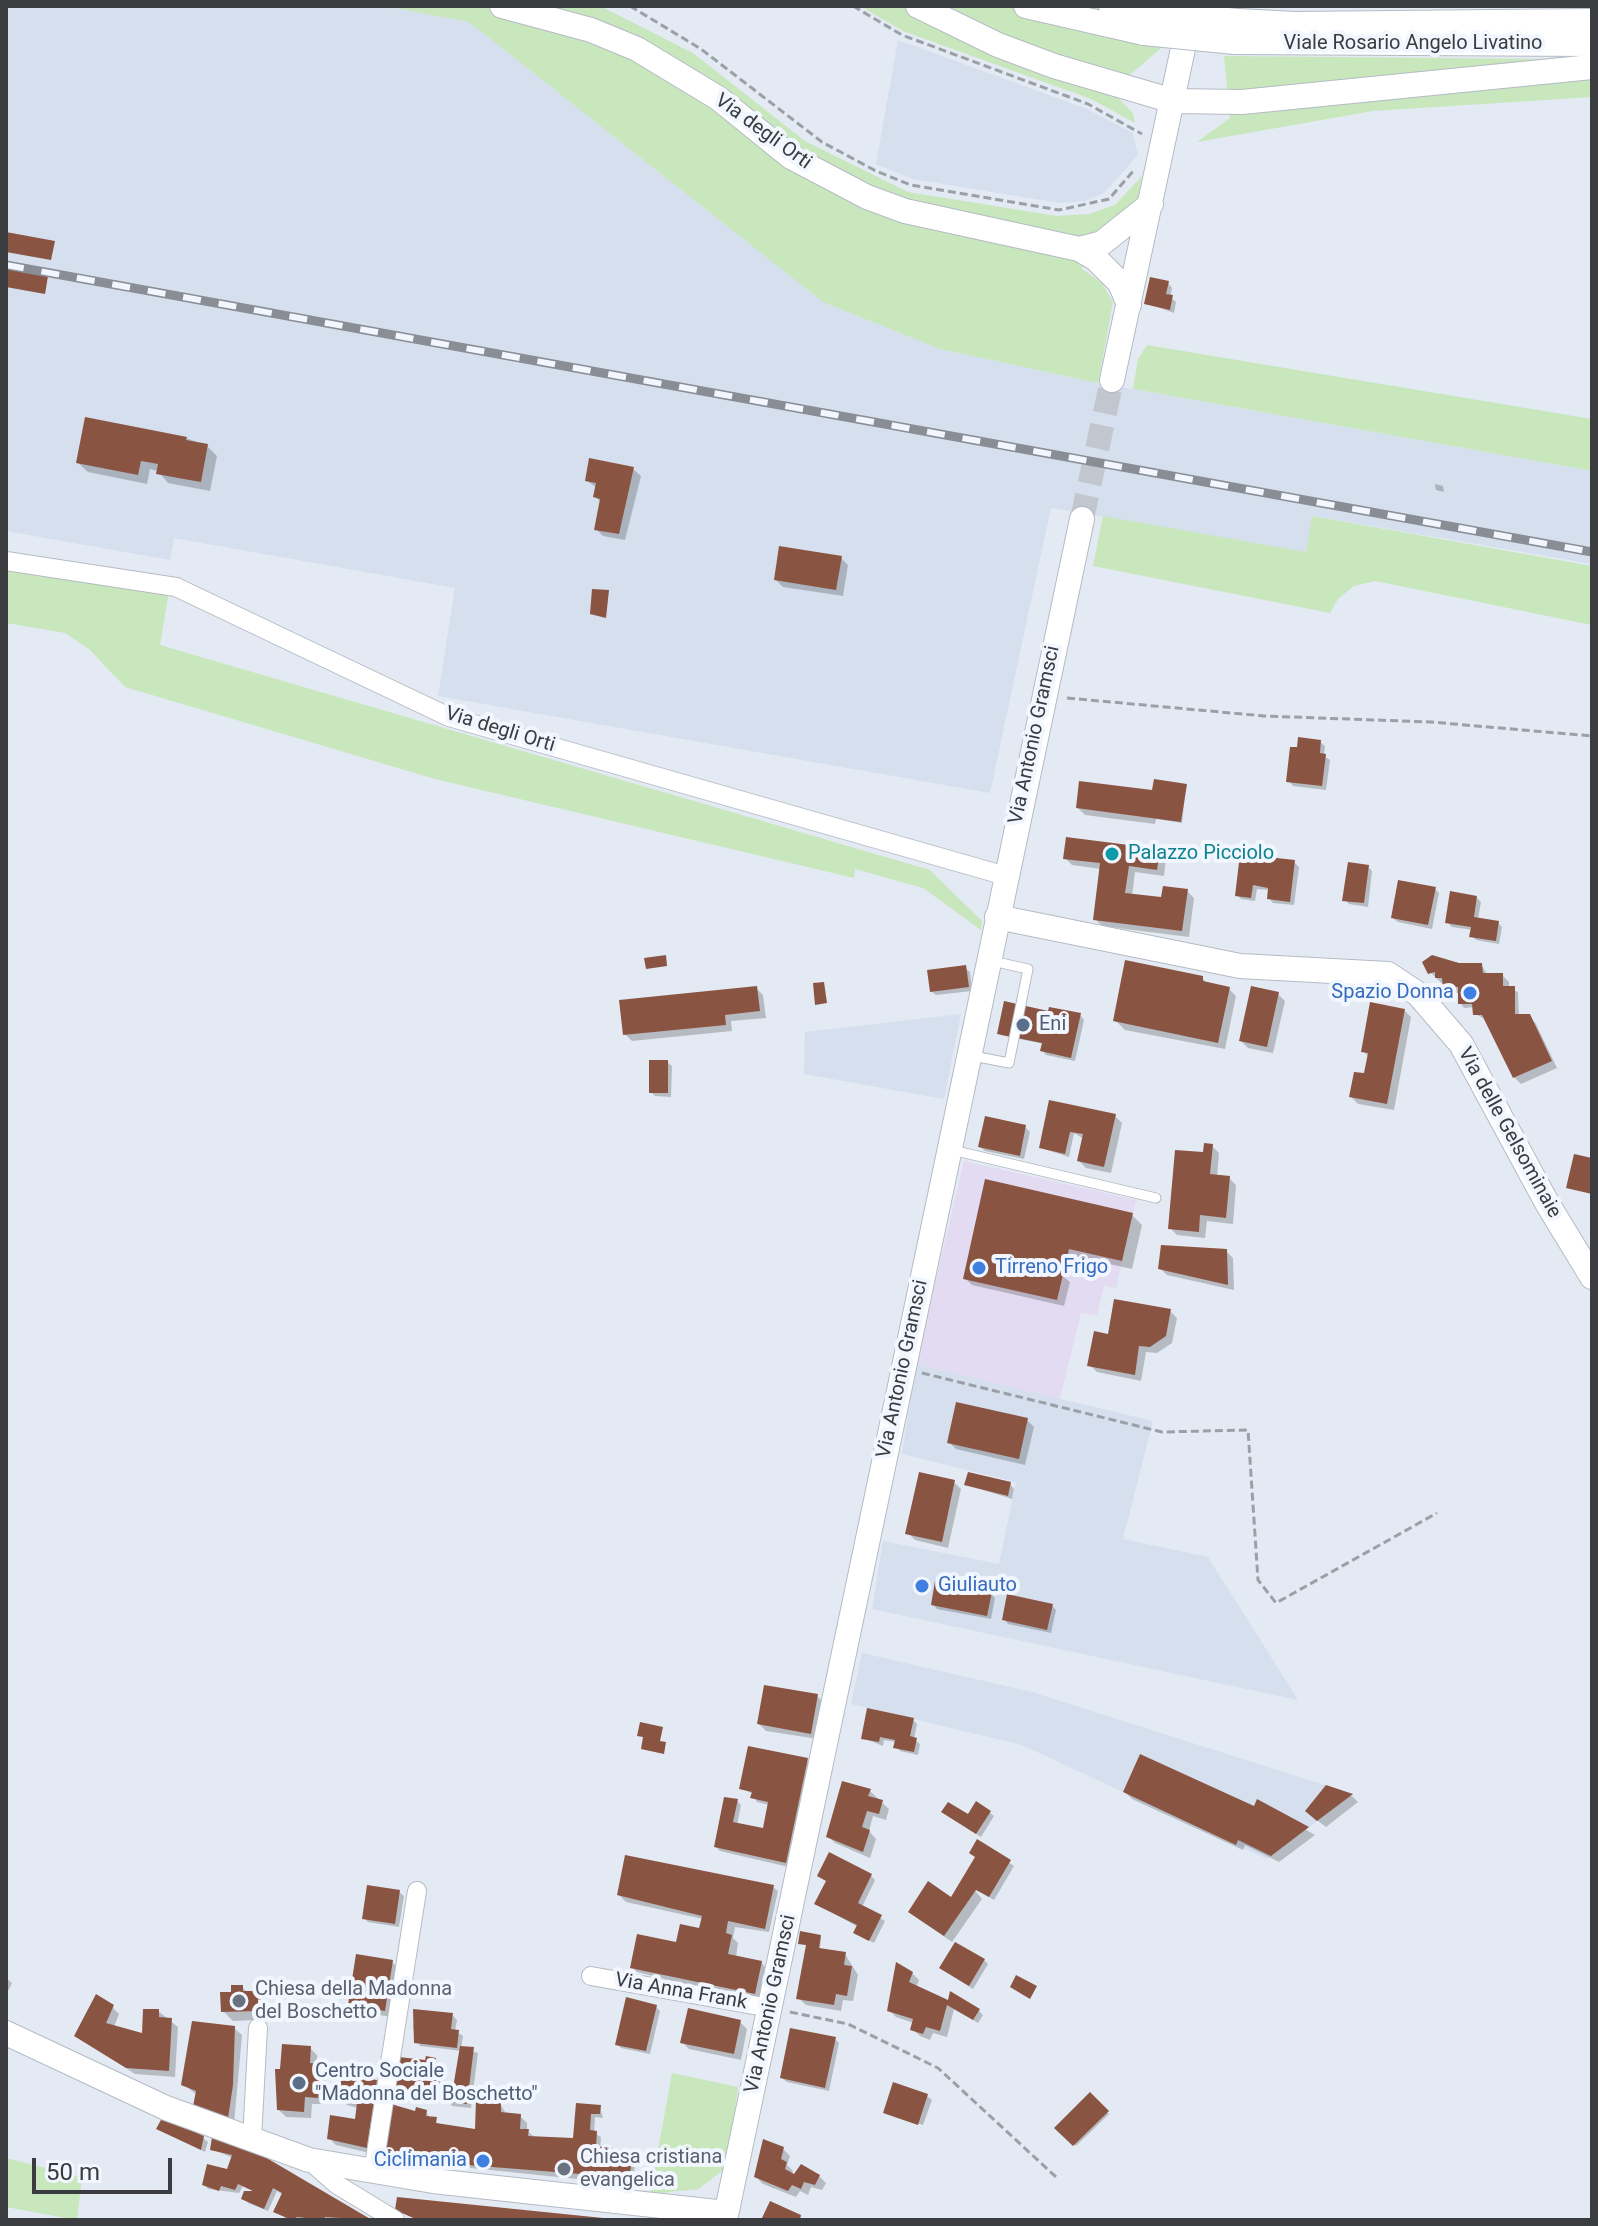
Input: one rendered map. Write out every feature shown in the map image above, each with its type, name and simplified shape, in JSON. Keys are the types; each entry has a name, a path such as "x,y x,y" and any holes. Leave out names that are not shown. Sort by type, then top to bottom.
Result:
{"main road":[{"name":"Via degli Orti","path":"502,6 591,30 637,49 718,98 791,157 867,197 905,211 1079,249 1120,283 1129,305"},
{"path":"918,6 998,45 1054,66 1173,101 1242,102 1592,67"},
{"path":"1026,6 1236,31"},
{"path":"1111,6 1145,22"},
{"path":"1112,380 1193,6"},
{"name":"Viale Rosario Angelo Livatino","path":"1236,31 1295,24 1592,21"},
{"name":"Viale Rosario Angelo Livatino","path":"1236,31 1592,44"},
{"path":"1079,249 1102,243 1151,204"},
{"path":"1116,233 1140,255"},
{"path":"1109,273 1140,255"},
{"name":"Via Antonio Gramsci","path":"726,2217 1082,519"},
{"name":"Via delle Gelsominaie","path":"997,917 1240,966 1388,974 1418,994 1461,1044 1547,1203 1592,1277"},
{"path":"6,2033 166,2108 309,2160 373,2172 726,2217"}],"street":[{"name":"Via degli Orti","path":"6,561 176,587 449,717 1006,876"},
{"path":"373,2172 417,1891"},
{"name":"Via Anna Frank","path":"591,1976 770,2008"},
{"path":"252,2139 258,2028"},
{"path":"309,2160 336,2184 395,2220"}],"lane":[{"path":"968,1055 1009,1063 1028,969 988,961"},
{"path":"949,1149 1156,1198"}],"path":[{"path":"630,6 701,49 822,142 876,171 911,185 1059,210 1109,199 1139,164 1162,152 1134,127 1088,104 902,35 853,6"},
{"path":"1043,696 1264,716 1431,722 1592,736"},
{"path":"903,1369 1162,1432 1248,1430 1258,1580 1276,1603 1437,1513"},
{"path":"770,2008 848,2024 938,2068 960,2084 1056,2177"}],"shaded area":[{"path":"6,6 384,6 469,22 823,302 940,349 1098,383 1592,471 1592,564 1313,516 1306,552 1051,508 990,793 438,696 455,588 174,538 170,560 6,531"},
{"path":"898,40 1087,109 1133,133 1138,155 1104,193 1085,201 1060,203 912,179 876,164"},
{"path":"961,1014 944,1099 804,1074 805,1032"},
{"path":"964,1161 1136,1200 1116,1288 1104,1285 1097,1316 1081,1313 1060,1399 916,1364"},
{"path":"916,1364 1153,1421 1123,1539 1208,1557 1298,1700 872,1609 883,1541 999,1564 1016,1482 902,1454"},
{"path":"862,1653 1032,1692 1353,1794 1267,1859 1022,1745 851,1704"}],"green space":[{"path":"384,6 600,6 693,53 805,141 908,192 1057,216 1089,214 1115,205 1142,176 1137,203 1086,238 1082,269 1102,283 1113,302 1098,383 940,349 823,302 469,22"},
{"path":"860,6 1169,6 1160,49 1125,79 1118,98 1133,113 1135,123 1091,99 903,31"},
{"path":"1224,56 1550,59 1576,78 1592,77 1592,97 1373,111 1197,142 1230,118"},
{"path":"1147,345 1592,419 1592,471 1133,389 1138,359"},
{"path":"1103,516 1306,552 1312,516 1592,566 1592,625 1375,581 1354,586 1338,599 1330,613 1093,566"},
{"path":"6,568 169,591 160,645 930,870 982,921 981,930 923,888 855,869 854,878 435,779 125,687 90,650 65,633 6,623"},
{"path":"672,2073 738,2087 728,2159 723,2170 699,2189 650,2194"},
{"path":"6,2158 82,2177 77,2220 6,2207"}],"building":[{"path":"6,232 55,241 51,260 6,252"},
{"path":"6,269 48,276 45,294 6,287"},
{"path":"1150,277 1169,281 1166,294 1173,295 1170,310 1144,304"},
{"path":"85,417 208,444 201,482 156,474 158,464 141,461 138,475 76,463"},
{"path":"589,458 634,467 619,534 594,530 600,499 593,497 596,483 585,481"},
{"path":"779,546 842,556 836,590 774,580"},
{"path":"592,589 609,590 606,618 590,614"},
{"path":"1298,737 1321,740 1320,753 1326,754 1322,786 1286,782 1290,747 1297,747"},
{"path":"1154,779 1187,784 1181,822 1076,808 1079,781 1152,790"},
{"path":"1066,837 1160,849 1157,870 1129,866 1125,893 1161,897 1163,886 1188,889 1182,931 1093,920 1100,863 1063,859"},
{"path":"1240,854 1295,860 1290,902 1267,899 1268,888 1253,885 1251,898 1235,896"},
{"path":"1348,862 1369,865 1364,903 1342,901"},
{"path":"1398,880 1436,887 1428,925 1391,918"},
{"path":"1450,891 1477,896 1474,917 1499,921 1496,941 1469,937 1471,927 1445,923"},
{"path":"666,955 667,966 646,969 644,958"},
{"path":"1432,955 1459,963 1482,963 1483,973 1503,973 1503,986 1515,986 1515,1014 1530,1014 1552,1061 1513,1078 1482,1015 1473,1015 1472,1004 1458,1004 1458,987 1443,987 1442,978 1435,978 1435,972 1428,974 1422,962"},
{"path":"1125,960 1203,976 1203,981 1230,987 1218,1043 1113,1021"},
{"path":"966,965 969,987 930,992 927,970"},
{"path":"824,982 827,1003 815,1005 813,983"},
{"path":"757,986 760,1011 725,1015 726,1025 623,1035 619,1000"},
{"path":"1251,986 1279,992 1267,1047 1239,1041"},
{"path":"1004,1001 1048,1011 1049,1007 1081,1013 1071,1058 1040,1051 1042,1043 997,1034"},
{"path":"1370,1002 1405,1009 1387,1104 1349,1097 1354,1072 1364,1073 1368,1053 1361,1052"},
{"path":"649,1060 668,1060 668,1093 649,1093"},
{"path":"1049,1100 1116,1114 1104,1167 1077,1161 1083,1134 1070,1132 1065,1154 1039,1148"},
{"path":"985,1116 1026,1125 1020,1156 978,1147"},
{"path":"1204,1143 1213,1144 1210,1174 1230,1176 1226,1218 1200,1215 1199,1232 1168,1229 1175,1150 1203,1152"},
{"path":"1574,1154 1592,1158 1592,1194 1566,1188"},
{"path":"985,1179 1133,1213 1122,1261 1069,1249 1057,1300 963,1279"},
{"path":"1161,1245 1227,1249 1228,1285 1158,1269"},
{"path":"1114,1299 1171,1309 1166,1336 1150,1347 1139,1346 1135,1375 1087,1366 1094,1331 1108,1334"},
{"path":"956,1402 1028,1418 1019,1459 947,1443"},
{"path":"919,1472 955,1480 942,1542 905,1534"},
{"path":"968,1472 1011,1482 1008,1496 964,1485"},
{"path":"935,1581 992,1592 987,1616 931,1605"},
{"path":"1007,1594 1053,1604 1047,1630 1002,1620"},
{"path":"764,1685 818,1694 811,1734 757,1724"},
{"path":"867,1708 914,1718 910,1736 917,1738 914,1752 893,1748 895,1740 880,1737 879,1742 861,1739"},
{"path":"640,1722 663,1727 660,1741 666,1742 664,1754 641,1749 643,1737 637,1736"},
{"path":"748,1746 808,1758 786,1863 714,1847 724,1797 738,1799 733,1822 763,1828 768,1802 750,1798 752,1792 739,1789"},
{"path":"1140,1754 1254,1806 1257,1799 1309,1827 1271,1856 1238,1840 1236,1845 1123,1792"},
{"path":"842,1781 871,1789 868,1796 883,1800 879,1814 867,1811 862,1827 870,1830 863,1852 826,1837"},
{"path":"1326,1785 1353,1794 1317,1821 1305,1811"},
{"path":"976,1801 991,1811 976,1834 941,1812 948,1802 968,1814"},
{"path":"977,1839 1011,1860 989,1897 976,1890 944,1936 908,1912 928,1881 951,1897 975,1857 969,1853"},
{"path":"829,1852 872,1874 858,1903 882,1915 869,1941 853,1933 857,1925 814,1904 826,1881 817,1876"},
{"path":"625,1855 774,1885 765,1929 728,1921 726,1933 732,1935 728,1954 762,1961 755,1994 630,1968 637,1934 676,1942 680,1924 699,1928 702,1916 617,1895"},
{"path":"367,1885 400,1890 395,1924 362,1919"},
{"path":"800,1931 821,1935 819,1948 846,1952 844,1965 852,1966 847,1996 836,1994 834,2005 796,1999 806,1945 798,1944"},
{"path":"955,1942 985,1959 969,1986 939,1968"},
{"path":"356,1954 393,1960 385,2011 348,2005"},
{"path":"896,1962 913,1972 909,1982 948,2000 950,1991 980,2009 973,2020 947,2005 940,2031 926,2027 923,2034 910,2030 913,2019 887,2011"},
{"path":"1016,1975 1037,1986 1030,1999 1010,1987"},
{"name":"Chiesa della Madonna del Boschetto","path":"231,1985 243,1985 243,1991 258,1991 258,2011 221,2012 220,1992 231,1992"},
{"path":"96,1994 114,2005 106,2023 142,2033 143,2009 159,2009 159,2017 172,2018 169,2071 126,2068 74,2036"},
{"path":"626,1997 657,2005 646,2051 615,2045"},
{"path":"688,2008 741,2020 734,2054 680,2043"},
{"path":"413,2009 453,2013 451,2029 459,2030 457,2048 414,2043"},
{"path":"192,2021 235,2026 233,2085 228,2118 193,2106 196,2091 181,2085"},
{"path":"790,2028 836,2037 825,2088 780,2078"},
{"path":"282,2044 311,2046 310,2063 320,2064 318,2098 305,2097 304,2112 277,2110 275,2069 280,2069"},
{"path":"460,2046 474,2047 467,2104 446,2102 447,2087 453,2088"},
{"path":"426,2056 436,2058 435,2063 441,2064 432,2093 394,2087 399,2057 425,2060"},
{"path":"342,2075 377,2080 367,2148 327,2139 330,2115 355,2119 357,2103 338,2099"},
{"path":"893,2082 928,2094 918,2125 883,2113"},
{"path":"1090,2092 1109,2111 1073,2146 1054,2128"},
{"path":"476,2100 501,2102 501,2112 521,2114 520,2129 529,2129 528,2136 573,2138 576,2103 601,2105 600,2114 591,2114 590,2130 597,2131 596,2146 632,2151 630,2178 467,2165 384,2150 391,2104 415,2111 416,2107 427,2110 426,2116 437,2117 436,2123 475,2129"},
{"path":"162,2118 204,2136 201,2150 156,2129"},
{"path":"212,2137 248,2147 372,2220 297,2217 292,2220 273,2212 282,2193 273,2188 264,2209 241,2199 244,2191 253,2191 238,2184 235,2190 221,2186 219,2191 202,2185 207,2164 227,2169 232,2155 210,2150"},
{"path":"763,2139 784,2147 781,2159 787,2162 785,2169 794,2174 801,2164 820,2175 815,2185 804,2182 801,2189 792,2185 788,2191 754,2177"},
{"path":"397,2197 603,2220 418,2220 395,2210"},
{"path":"770,2201 801,2215 800,2220 761,2220"}],"tunnel":[{"path":"1082,519 1112,380"}],"railway":[{"path":"6,265 1592,552"}],"place":[{"name":"Palazzo Picciolo","path":"1112,854"},
{"name":"Spazio Donna","path":"1470,993"},
{"name":"Eni","path":"1023,1025"},
{"name":"Tirreno Frigo","path":"979,1268"},
{"name":"Giuliauto","path":"922,1586"},
{"name":"Chiesa della Madonna del Boschetto","path":"239,2001"},
{"name":"Centro Sociale \"Madonna del Boschetto\"","path":"299,2083"},
{"name":"Ciclimania","path":"483,2161"},
{"name":"Chiesa cristiana evangelica","path":"564,2169"}]}
